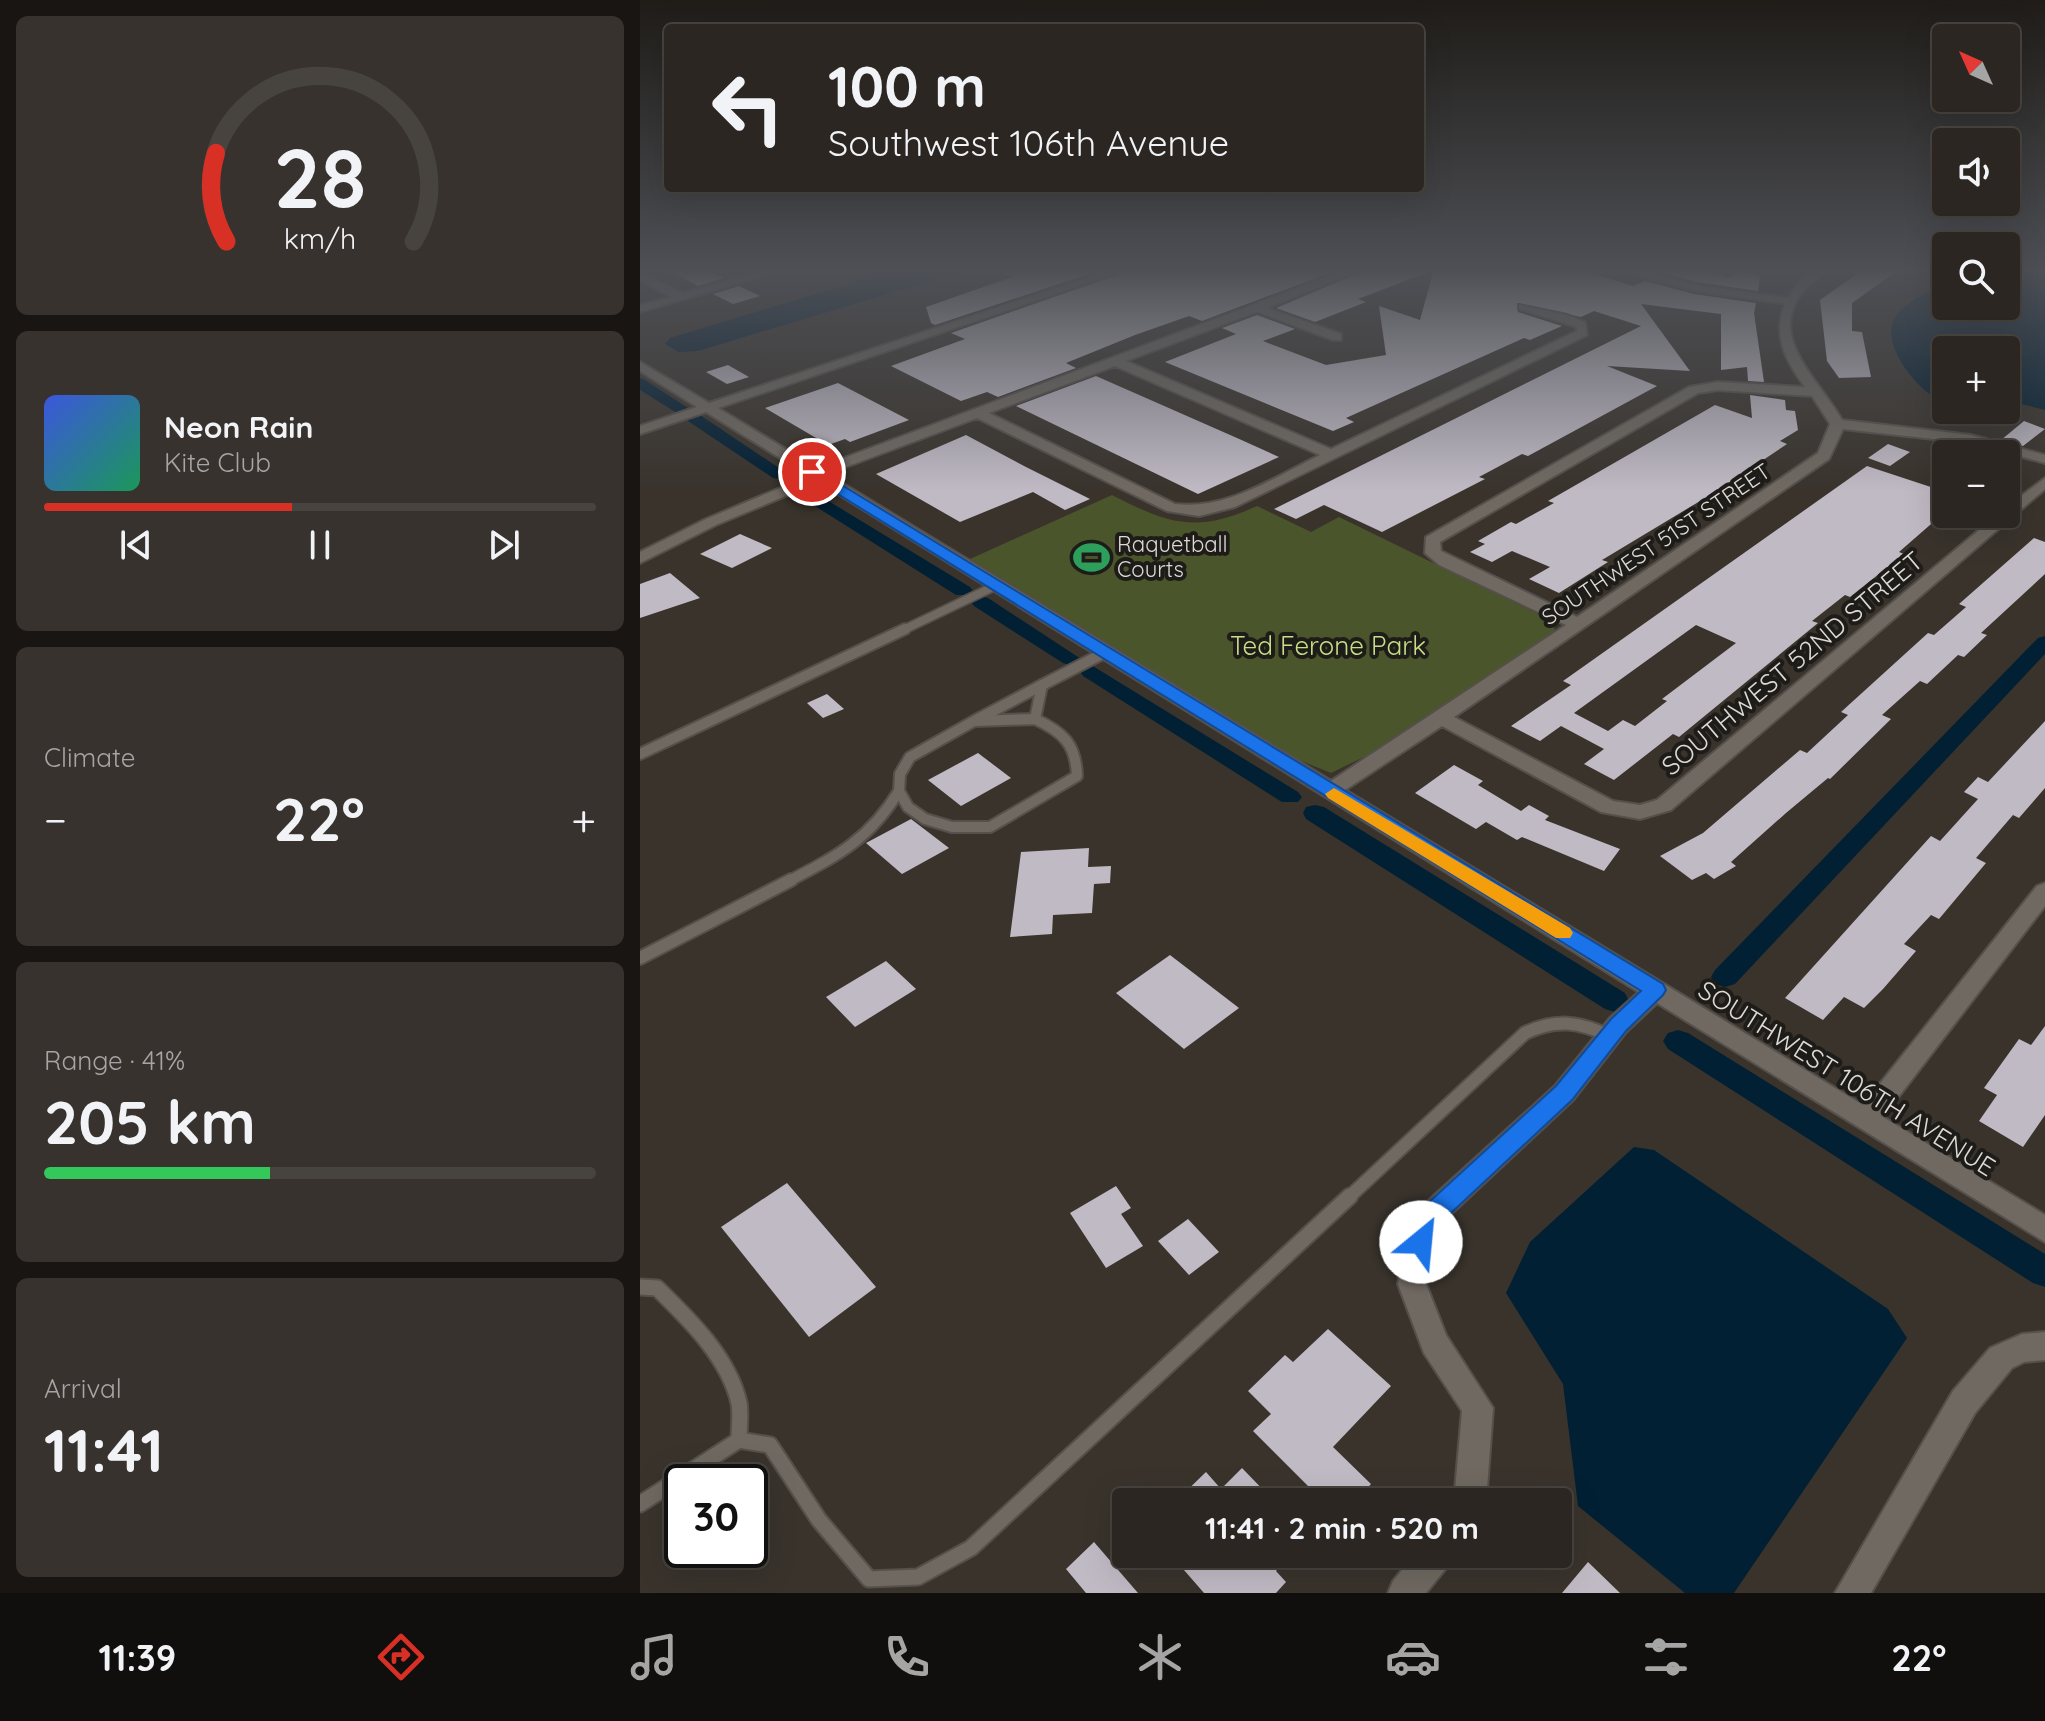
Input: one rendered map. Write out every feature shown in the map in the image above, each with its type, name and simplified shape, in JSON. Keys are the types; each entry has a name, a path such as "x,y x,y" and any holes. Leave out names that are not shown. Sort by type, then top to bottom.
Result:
{"street":[{"path":"640,430 901,343"},
{"path":"645,555 722,512 1165,343"},
{"path":"980,414 1172,508 1199,511 1230,504 1560,343"},
{"path":"1788,343 1795,365 1837,424 1971,439 2045,459"},
{"path":"1117,362 1332,455"},
{"name":"SOUTHWEST 106TH AVENUE","path":"640,366 2045,1230"},
{"path":"1579,624 1445,562 1430,549 1436,535 1686,393 1702,388 1733,386 1816,392"},
{"name":"SOUTHWEST 51ST STREET","path":"1329,791 1824,456 1837,424"},
{"name":"SOUTHWEST 52ND STREET","path":"1441,718 1598,803 1615,810 1640,812 1673,799 2045,482"},
{"path":"1865,1121 2045,891"},
{"path":"1471,1488 1478,1408 1434,1343 1412,1284 1426,1220 1564,1093 1610,1036 1656,990"},
{"path":"1852,1593 1964,1402 2001,1358 2022,1348 2045,1346"},
{"path":"1405,1593 1425,1568"}],"lane":[{"path":"640,754 995,586"},
{"path":"640,958 797,877 863,838 884,815 899,791 900,774 910,757 1104,653"},
{"path":"1035,719 1042,685"},
{"path":"899,791 908,807 925,819 952,827 990,827 1077,776 1077,755 1069,739 1035,719 974,721"},
{"path":"640,1504 739,1440 770,1445 819,1520 869,1579 918,1577 971,1548 1525,1033 1544,1023 1568,1020 1610,1036"},
{"path":"640,1287 657,1288 687,1317 728,1373 739,1404 739,1440"}],"green space":[{"name":"Ted Ferone Park","path":"1112,495 1150,513 1183,522 1217,520 1257,506 1311,532 1339,517 1538,614 1554,623 1555,634 1368,755 1331,773 1299,760 970,559"}],"water":[{"path":"723,343 698,351 679,352 665,344"},
{"path":"1893,343 1932,343 1932,395 1914,379 1898,357"},
{"path":"2020,343 2045,343 2045,410 2020,404"},
{"path":"1634,1147 1654,1150 1888,1309 1907,1338 1734,1593 1685,1593 1578,1506 1563,1384 1506,1293 1530,1242"}],"building":[{"path":"953,343 1114,343 1066,363 1076,368 998,397 987,392 961,401 891,366"},
{"path":"1212,343 1269,343 1326,365 1386,355 1384,343 1512,343 1346,418 1354,422 1333,431 1165,362"},
{"path":"1606,343 1670,343 1690,371 1607,366 1657,386 1528,456 1522,454 1479,477 1485,479 1382,532 1324,505 1296,519 1274,509"},
{"path":"1721,343 1758,343 1764,382 1748,381 1747,367 1721,370"},
{"path":"1825,343 1864,343 1871,377 1839,378 1827,361"},
{"path":"728,365 749,377 727,384 706,372"},
{"path":"1096,376 1279,457 1198,494 1016,406"},
{"path":"838,383 909,420 850,442 845,439 828,445 765,408"},
{"path":"1750,395 1785,400 1786,410 1795,411 1798,430 1780,441 1787,444 1720,489 1602,560 1608,562 1559,593 1529,579 1550,567 1512,551 1492,562 1470,552 1485,544 1478,541 1554,503 1548,501 1715,405 1752,418"},
{"path":"2024,421 2045,429 2023,446 2020,440 2001,440"},
{"path":"966,435 1090,499 1065,510 1033,492 960,522 876,474"},
{"path":"1888,444 1910,452 1890,466 1868,458"},
{"path":"1867,466 1932,487 1932,523 1899,552 1904,554 1850,597 1845,595 1812,621 1818,623 1679,737 1673,734 1614,780 1584,764 1604,749 1561,726 1540,741 1511,726 1571,685 1563,681","holes":["1696,625 1736,643 1662,699 1667,701 1635,726 1623,720 1608,731 1574,713"]},
{"path":"740,534 772,548 732,568 700,554"},
{"path":"2034,538 2045,542 2045,574 1981,633 1987,635 1964,657 1958,655 1927,684 1920,681 1882,715 1891,719 1830,779 1731,862 1736,866 1714,879 1706,873 1692,880 1660,856 1703,833 1800,750 1807,753 1848,715 1841,712 1928,633 1934,635 1966,607 1959,604"},
{"path":"670,573 700,598 640,618 640,584"},
{"path":"827,694 844,709 823,718 807,703"},
{"path":"2045,721 2045,788 2019,818 2013,815 1976,858 1986,863 1939,919 1931,915 1904,944 1916,951 1883,989 1864,1008 1844,997 1823,1020 1785,998 1931,836 1940,841 1978,799 1964,792 1978,777 1988,782"},
{"path":"978,753 1011,778 961,806 928,780"},
{"path":"1454,765 1483,781 1478,785 1521,811 1529,805 1549,816 1545,820 1620,849 1604,871 1522,837 1517,840 1486,822 1476,829 1415,793"},
{"path":"911,819 949,848 902,874 866,843"},
{"path":"1089,848 1088,867 1111,866 1110,883 1094,884 1092,913 1053,915 1052,934 1010,937 1021,852"},
{"path":"1170,955 1239,1008 1184,1049 1116,993"},
{"path":"886,961 916,989 855,1027 826,997"},
{"path":"2045,1026 2045,1115 2023,1147 1979,1121 1997,1095 1984,1088 2019,1039 2031,1045"},
{"path":"787,1183 876,1287 809,1337 721,1227"},
{"path":"1116,1186 1131,1208 1121,1214 1143,1246 1106,1268 1070,1213"},
{"path":"1188,1219 1219,1252 1189,1275 1158,1241"},
{"path":"1328,1329 1391,1386 1333,1447 1371,1484 1367,1488 1310,1488 1253,1431 1271,1414 1248,1391 1285,1355 1293,1362"},
{"path":"1242,1468 1261,1488 1222,1488"},
{"path":"1206,1472 1220,1488 1189,1488"},
{"path":"1094,1542 1112,1563 1112,1568 1116,1568 1138,1593 1086,1593 1066,1569"},
{"path":"1588,1562 1620,1593 1562,1593"},
{"path":"1182,1568 1279,1568 1276,1571 1286,1582 1276,1593 1204,1593"}],"waterway":[{"path":"640,383 683,410"},
{"path":"694,418 779,474"},
{"path":"802,490 963,591"},
{"path":"981,602 1070,659"},
{"path":"1725,977 2045,642"},
{"path":"1091,671 1290,797"},
{"path":"1315,813 1615,1001"},
{"path":"1678,1041 2045,1272"}],"slow traffic":[{"path":"1334,794 1563,933"}],"place":[{"name":"Raquetball Courts","path":"1091,557"}],"route":[{"path":"812,472 1656,990 1618,1025 1564,1093 1426,1220 1421,1242"}]}
